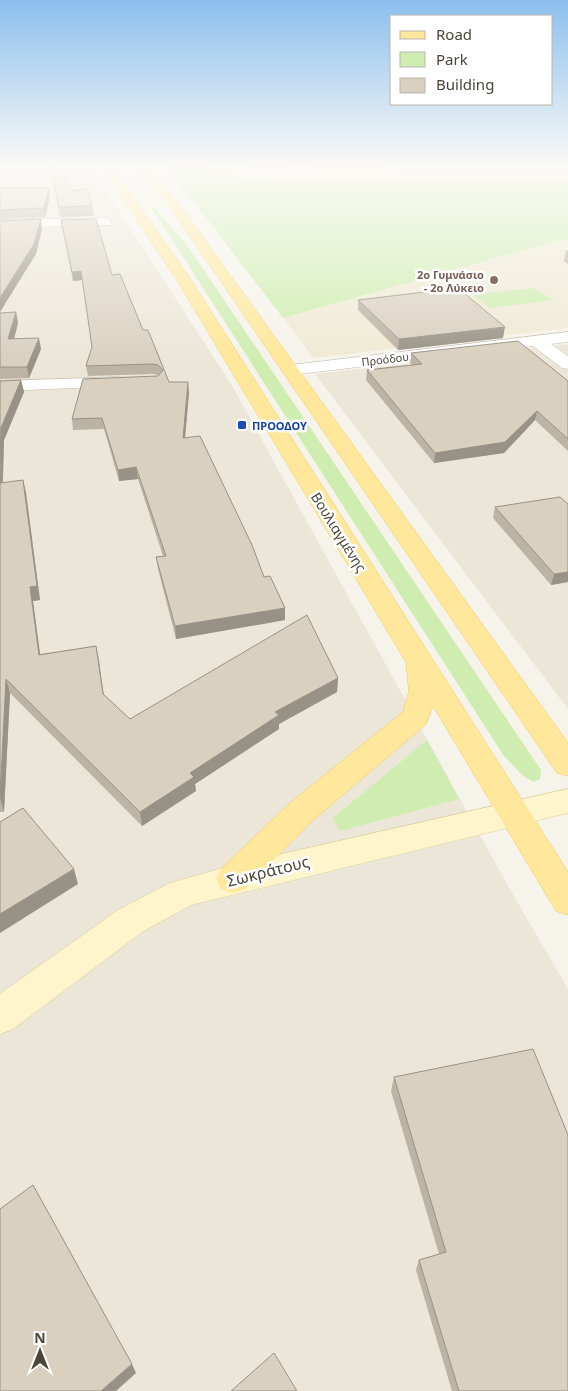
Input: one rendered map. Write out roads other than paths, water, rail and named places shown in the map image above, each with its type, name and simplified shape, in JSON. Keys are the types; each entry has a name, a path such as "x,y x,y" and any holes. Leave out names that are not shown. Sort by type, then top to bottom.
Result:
{"main road":[{"name":"Βουλιαγμένης","path":"151,231 182,277 568,902"},
{"path":"192,231 568,765"},
{"path":"233,879 301,812 416,717 423,691 419,661"}],"street":[{"name":"Προόδου","path":"291,370 568,337"},
{"path":"537,341 568,364"},
{"path":"0,386 134,381"},
{"name":"Σωκράτους","path":"0,1016 130,921 182,893 233,879 568,801"}],"place":[{"name":"2ο Γυμνάσιο - 2ο Λύκειο","path":"494,280"},
{"name":"ΠΡΟΟΔΟΥ","path":"242,425"}]}
